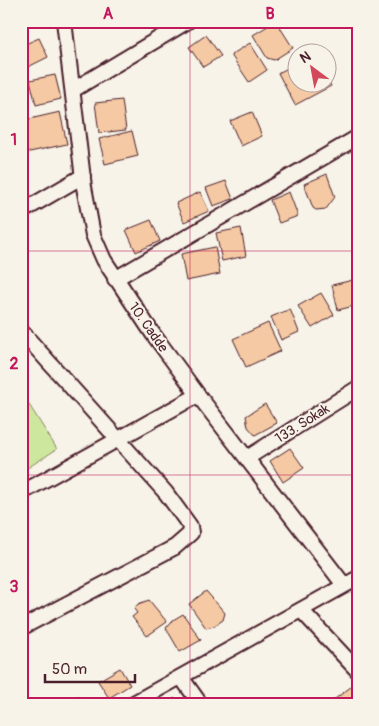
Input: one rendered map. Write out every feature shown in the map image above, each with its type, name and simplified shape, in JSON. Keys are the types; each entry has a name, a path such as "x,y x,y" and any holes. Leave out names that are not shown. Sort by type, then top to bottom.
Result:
{"street":[{"name":"10. Cadde","path":"64,21 83,176 93,235 115,279 198,395 344,585"},
{"path":"73,90 188,21"},
{"path":"115,279 358,137"},
{"path":"21,212 83,176"},
{"path":"21,628 175,547 191,534 190,526 176,506 120,440 24,339"},
{"name":"133. Sokak","path":"247,458 358,388"},
{"path":"21,493 120,440 198,395"},
{"path":"130,705 358,578"},
{"path":"301,610 358,671"},
{"path":"181,677 201,705"}],"green space":[{"path":"21,392 57,449 21,472"}],"building":[{"path":"21,21 33,21 21,29"},
{"path":"144,21 169,21 145,26"},
{"path":"276,21 289,42 286,42 286,52 274,60 267,58 253,35"},
{"path":"206,35 221,56 203,67 189,47"},
{"path":"39,38 48,57 24,69 21,64 21,46"},
{"path":"250,43 267,70 249,82 231,55"},
{"path":"286,69 286,88 278,73"},
{"path":"55,75 61,99 36,105 30,80"},
{"path":"288,92 320,92 295,105"},
{"path":"122,100 126,130 99,133 95,103"},
{"path":"60,112 67,144 25,153 21,121"},
{"path":"252,112 262,136 241,146 230,121"},
{"path":"132,131 138,156 105,164 99,139"},
{"path":"327,174 335,197 326,209 316,210 313,208 304,184"},
{"path":"226,181 233,199 213,206 206,188"},
{"path":"200,192 209,211 184,222 176,203"},
{"path":"289,192 298,216 279,223 270,200"},
{"path":"151,220 160,241 136,252 126,230"},
{"path":"241,228 246,256 222,261 216,233"},
{"path":"215,247 220,274 186,281 181,254"},
{"path":"353,280 358,305 338,310 332,285"},
{"path":"321,293 334,315 312,328 298,306"},
{"path":"290,309 299,332 281,340 271,317"},
{"path":"268,323 281,351 246,367 233,339"},
{"path":"265,404 277,423 255,435 248,427 246,416"},
{"path":"290,448 304,468 283,482 270,461"},
{"path":"206,591 225,613 223,620 214,626 206,628 189,604"},
{"path":"149,600 167,622 147,636 132,617 137,613 134,609 138,604"},
{"path":"183,614 201,640 180,652 166,628 173,620"},
{"path":"120,668 130,685 109,698 98,681"},
{"path":"352,686 358,693 358,705 333,705 331,702"},
{"path":"79,697 83,705 66,705"},
{"path":"175,698 180,705 165,705"}]}
